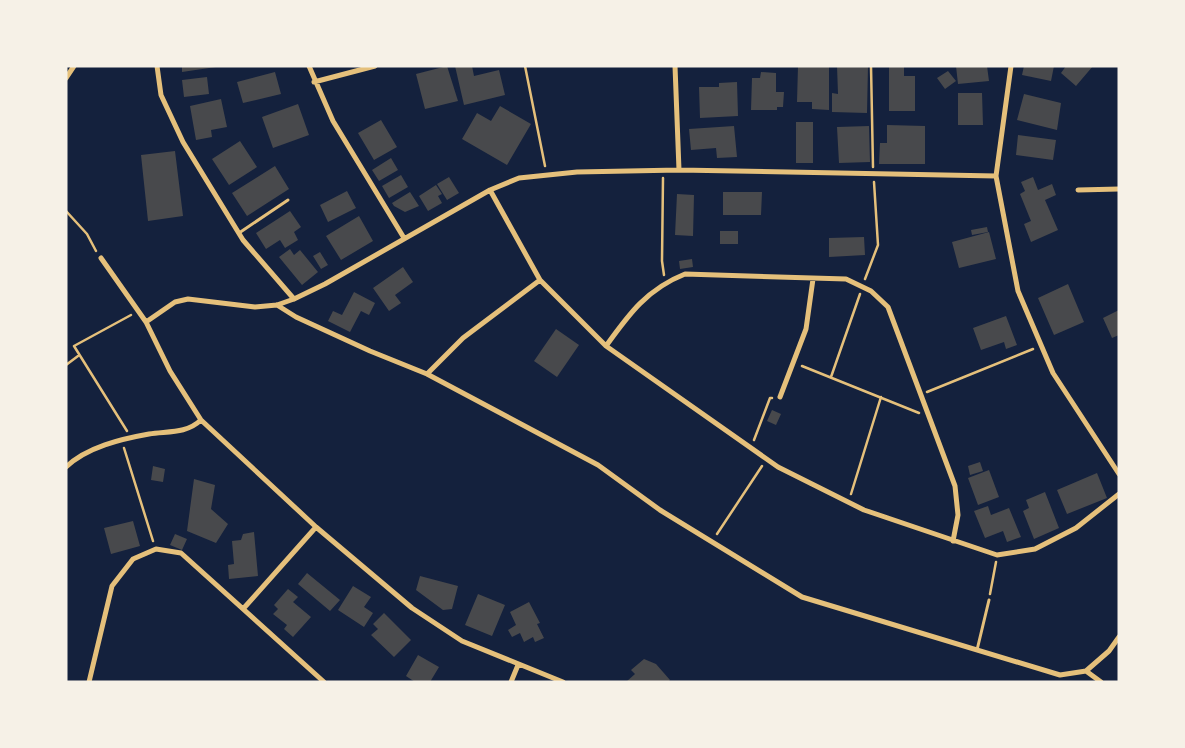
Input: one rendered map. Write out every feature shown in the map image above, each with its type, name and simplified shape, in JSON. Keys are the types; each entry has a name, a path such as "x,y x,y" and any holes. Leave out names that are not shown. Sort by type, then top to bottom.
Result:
{"street":[{"path":"66,78 74,66"},
{"path":"157,66 161,94 182,142 239,233 294,298"},
{"path":"310,66 314,82 333,121 404,238"},
{"path":"314,82 376,66"},
{"path":"675,66 679,170"},
{"path":"1011,66 996,176 1018,291 1053,373 1119,474"},
{"path":"146,322 175,302 188,299 255,307 277,305 325,284 490,190 519,178 577,172 679,170 996,176"},
{"path":"1078,190 1119,188"},
{"path":"490,190 540,280 606,346 767,459 864,510 997,555 1035,549 1076,528 1119,494"},
{"path":"101,258 146,322 166,363 201,420 316,527 412,608 462,641 563,682"},
{"path":"606,346 644,298 665,282 685,274 846,279 863,286 888,307 955,486 958,515 953,541"},
{"path":"780,397 806,329 813,279"},
{"path":"427,374 463,338 540,280"},
{"path":"277,305 296,318 427,374 598,466 660,510 802,597 1060,675 1086,671 1109,650 1119,637"},
{"path":"66,467 75,459 110,443 185,430 201,420"},
{"path":"243,609 316,527"},
{"path":"89,682 112,586 133,559 156,549 182,553 324,682"},
{"path":"511,682 518,665"},
{"path":"1086,671 1101,682"}],"lane":[{"path":"239,233 288,200"},
{"path":"977,650 989,600"}],"path":[{"path":"525,66 546,175"},
{"path":"831,377 878,245 873,174 871,66"},
{"path":"664,171 662,261 665,282"},
{"path":"66,211 86,234 101,258"},
{"path":"132,438 78,356 74,346 139,311"},
{"path":"921,394 1041,345"},
{"path":"66,365 78,356"},
{"path":"793,362 930,418"},
{"path":"751,448 770,398 780,397"},
{"path":"848,502 881,397"},
{"path":"122,441 156,549"},
{"path":"712,542 767,459"},
{"path":"989,600 997,555"}],"building":[{"path":"182,66 216,66 216,67 182,72"},
{"path":"447,66 458,101 425,109 416,74"},
{"path":"455,66 472,66 474,76 499,70 505,95 464,105"},
{"path":"798,66 829,66 829,110 812,109 812,102 797,102"},
{"path":"837,66 868,66 867,113 832,112 832,93 838,94"},
{"path":"956,66 987,66 989,81 958,84"},
{"path":"1024,66 1054,66 1051,81 1022,75"},
{"path":"1066,66 1093,66 1076,86 1061,73"},
{"path":"889,67 904,67 904,76 915,76 915,111 889,111"},
{"path":"948,71 956,81 945,89 937,78"},
{"path":"275,72 281,94 243,103 237,82"},
{"path":"761,72 776,73 776,92 784,92 783,107 777,107 777,110 751,110 752,78 760,78"},
{"path":"207,77 209,94 184,97 182,80"},
{"path":"737,82 738,116 700,118 699,87 719,87 719,83"},
{"path":"958,93 982,93 983,125 958,125"},
{"path":"1024,94 1061,103 1057,130 1017,120"},
{"path":"221,99 227,127 211,130 212,137 196,140 190,106"},
{"path":"298,104 309,135 273,148 262,117"},
{"path":"500,106 531,124 507,165 462,139 477,113 491,121"},
{"path":"381,120 397,147 374,160 358,133"},
{"path":"796,122 813,122 813,163 796,163"},
{"path":"887,125 925,126 925,164 879,164 880,143 887,143"},
{"path":"734,126 737,157 717,158 716,148 691,150 689,129"},
{"path":"869,126 870,162 839,163 837,127"},
{"path":"1018,135 1056,140 1053,160 1016,155"},
{"path":"240,141 257,167 229,185 212,159"},
{"path":"175,151 183,216 148,221 141,155"},
{"path":"391,158 398,170 379,181 372,170"},
{"path":"275,166 289,189 247,216 232,193"},
{"path":"401,175 408,187 389,198 382,186"},
{"path":"449,177 459,193 447,200 437,184"},
{"path":"1033,177 1038,190 1052,184 1056,195 1045,200 1058,230 1031,242 1024,224 1031,221 1020,194 1025,191 1021,182"},
{"path":"436,185 442,194 438,196 442,203 428,211 419,196"},
{"path":"347,191 356,208 328,222 320,205"},
{"path":"410,192 419,206 405,212 394,206 392,203"},
{"path":"723,192 762,192 761,215 723,215"},
{"path":"677,194 694,195 693,236 675,235"},
{"path":"290,211 301,227 294,232 298,240 285,248 280,240 266,249 256,233"},
{"path":"359,216 373,241 341,260 326,236"},
{"path":"987,227 988,232 972,235 971,230"},
{"path":"720,231 738,231 738,244 720,244"},
{"path":"989,232 996,259 959,268 952,242"},
{"path":"864,237 865,255 829,257 829,238"},
{"path":"290,249 294,255 300,250 318,272 302,285 279,257"},
{"path":"320,252 328,265 321,269 313,256"},
{"path":"692,259 693,267 680,269 679,261"},
{"path":"403,267 413,282 395,295 401,303 389,311 373,288"},
{"path":"1068,284 1084,322 1054,335 1038,298"},
{"path":"354,292 375,303 369,315 361,311 350,332 328,321 333,311 342,315"},
{"path":"1119,310 1119,335 1112,338 1103,318"},
{"path":"1006,316 1017,345 1006,349 1004,342 981,350 973,328"},
{"path":"556,329 579,345 557,377 534,361"},
{"path":"772,410 781,414 776,425 767,421"},
{"path":"980,462 983,471 970,475 968,466"},
{"path":"153,466 165,469 163,482 151,480"},
{"path":"989,470 999,497 978,505 968,478"},
{"path":"1097,473 1107,498 1067,514 1057,490"},
{"path":"194,479 215,485 211,509 228,524 216,543 187,531"},
{"path":"1045,492 1059,528 1034,539 1023,511 1029,508 1026,500"},
{"path":"988,506 991,515 1009,508 1021,537 1007,542 1003,531 985,538 974,511"},
{"path":"133,521 140,546 111,554 104,528"},
{"path":"254,532 258,576 229,579 228,565 234,564 232,541 241,540 243,534"},
{"path":"175,534 187,539 182,550 170,545"},
{"path":"307,573 340,600 330,611 298,584"},
{"path":"420,576 458,586 452,609 443,610 416,590"},
{"path":"353,586 371,597 364,607 373,613 364,627 338,610"},
{"path":"288,589 298,597 293,602 311,617 293,637 284,629 287,625 273,614 278,609 274,605"},
{"path":"478,594 505,605 492,636 465,625"},
{"path":"529,602 540,623 537,624 544,638 535,642 533,637 524,642 520,633 512,637 508,630 516,625 510,612"},
{"path":"384,613 411,640 394,657 371,635 378,629 373,624"},
{"path":"418,655 439,667 430,682 415,682 406,676"},
{"path":"644,659 656,664 670,680 668,682 626,682 635,674 631,670"}]}
